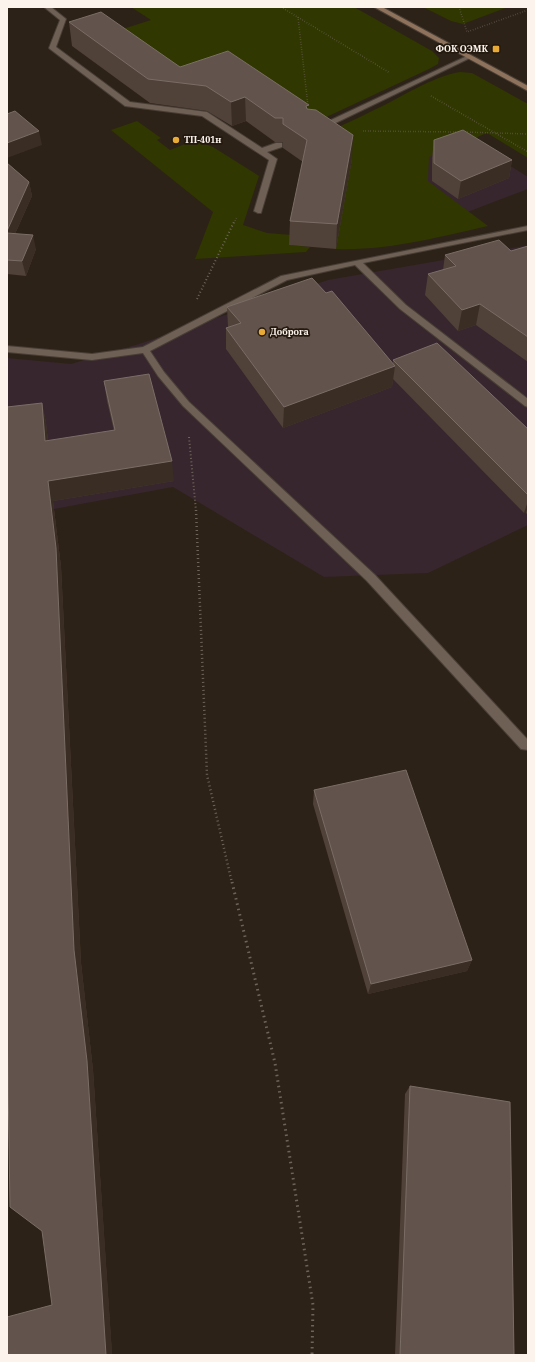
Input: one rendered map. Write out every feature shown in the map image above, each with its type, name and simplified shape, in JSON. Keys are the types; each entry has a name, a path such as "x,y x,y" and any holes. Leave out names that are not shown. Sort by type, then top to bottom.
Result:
{"main road":[{"path":"377,7 528,89"}],"lane":[{"path":"47,7 64,19 52,48 128,104 204,114 273,159 258,211"},
{"path":"311,131 469,57"},
{"path":"262,151 279,145"},
{"path":"7,349 92,357 145,350 284,278 528,228"},
{"path":"357,262 403,307 528,404"},
{"path":"145,350 161,374 186,404 371,578 527,747"}],"path":[{"path":"459,7 467,32 528,10"},
{"path":"298,17 311,131"},
{"path":"359,132 495,132 528,134"},
{"path":"181,332 238,215 258,211"},
{"path":"186,404 197,520 207,775 276,1063 314,1305 312,1355"}],"shaded area":[{"path":"458,133 528,177 528,189 444,221 400,156"},
{"path":"524,246 528,249 528,525 428,573 324,577 173,487 54,509 61,567 7,574 7,358 71,364 139,344 328,280"}],"green space":[{"path":"131,7 354,7 432,51 439,58 438,64 305,127 182,91 104,35 151,20"},
{"path":"423,7 508,7 463,24 451,21"},
{"path":"460,72 472,73 528,104 528,158 487,133 429,157 428,181 488,226 394,246 336,249 318,136 369,113 438,78"},
{"path":"137,121 161,138 157,140 170,150 195,140 213,147 259,176 243,225 267,233 292,235 290,245 310,247 306,252 195,259 213,212 111,130"}],"building":[{"path":"101,12 180,67 228,51 309,105 306,106 307,109 316,110 353,135 337,224 290,221 307,140 283,124 283,118 275,118 245,97 231,102 206,86 148,79 69,22"},
{"path":"15,111 39,131 7,143 7,114"},
{"path":"463,130 512,160 461,181 434,163 434,140"},
{"path":"7,163 29,182 7,231"},
{"path":"7,233 33,235 22,261 7,260"},
{"path":"499,240 511,251 528,246 528,337 480,304 462,310 428,274 456,266 445,255"},
{"path":"312,278 326,293 332,291 395,366 284,407 226,328 241,323 227,307"},
{"path":"437,343 528,429 528,495 393,360"},
{"path":"149,374 172,461 48,481 56,548 74,950 87,1061 106,1355 7,1355 7,1317 52,1305 42,1231 10,1207 7,1018 7,407 42,403 45,441 115,430 104,381"},
{"path":"406,770 472,960 371,984 314,790"},
{"path":"410,1086 510,1102 514,1355 400,1355"}],"place":[{"name":"ФОК ОЭМК","path":"496,49"},
{"name":"ТП-401н","path":"176,140"},
{"name":"Доброга","path":"262,332"}]}
